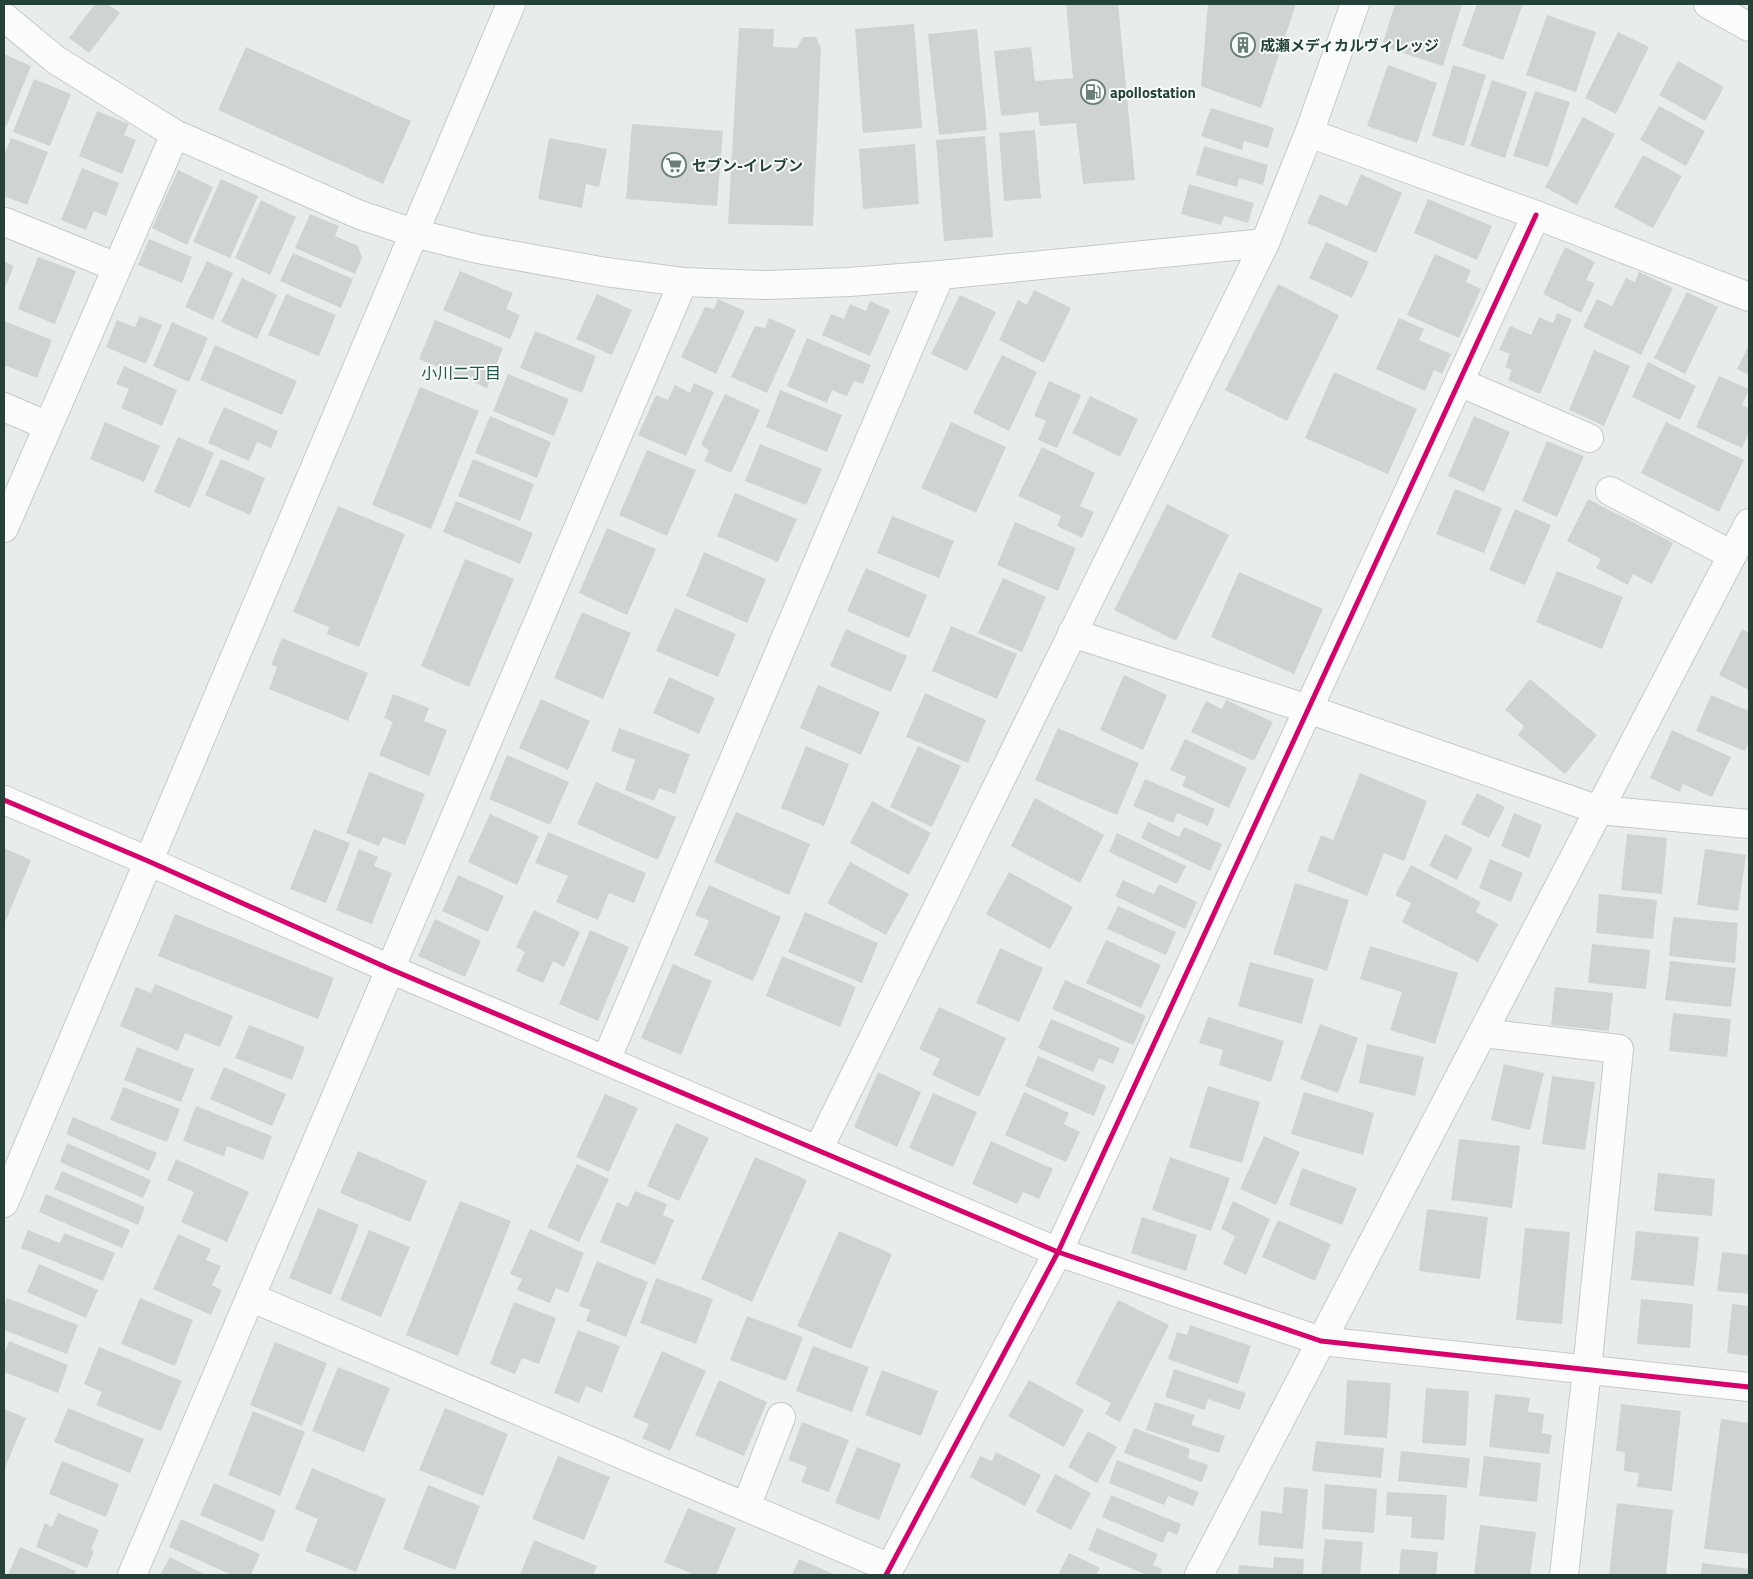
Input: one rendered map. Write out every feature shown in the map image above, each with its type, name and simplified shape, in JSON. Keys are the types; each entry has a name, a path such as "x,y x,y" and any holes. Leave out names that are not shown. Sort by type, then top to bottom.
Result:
{"street":[{"path":"5,1195 511,4"},
{"path":"818,1150 1265,243 1309,134 1355,4"},
{"path":"1708,4 1749,27"},
{"path":"4,17 56,60 175,134 360,215 414,233 478,249 588,269 682,282 767,285 849,282 940,275 1265,243"},
{"path":"4,528 175,134"},
{"path":"1309,134 1536,215 1749,297"},
{"path":"250,1297 746,1507 888,1572 1058,1252 1536,215"},
{"path":"5,222 116,267"},
{"path":"606,1060 940,275"},
{"path":"132,1575 682,282"},
{"path":"1459,382 1589,438"},
{"path":"4,407 48,426"},
{"path":"1610,491 1732,556"},
{"path":"1199,1575 1749,522"},
{"path":"1072,633 1308,709 1599,810 1749,824"},
{"path":"4,800 148,861 390,969 1058,1252 1322,1341 1749,1387"},
{"path":"1483,1033 1619,1049 1587,1370 1564,1575"},
{"path":"746,1507 781,1417"}],"building":[{"path":"95,4 108,4 120,13 89,53 69,38"},
{"path":"1066,4 1118,4 1135,180 1083,184 1076,123 1040,126 1038,112 1001,116 994,51 1031,47 1035,81 1073,78"},
{"name":"成瀬メディカルヴィレッジ","path":"1208,4 1296,4 1261,108 1201,86"},
{"path":"1395,4 1462,5 1443,66 1382,46"},
{"path":"1477,4 1523,4 1503,60 1462,46"},
{"path":"1547,15 1596,32 1576,92 1526,75"},
{"path":"914,24 922,128 863,133 855,29"},
{"path":"739,28 774,29 773,47 797,48 803,37 816,37 821,48 813,226 728,224"},
{"path":"977,29 987,130 939,135 928,34"},
{"path":"1618,32 1649,47 1616,114 1585,98"},
{"path":"246,47 411,121 383,184 218,110"},
{"path":"4,54 31,66 6,127 4,126"},
{"path":"1678,61 1724,87 1705,121 1659,95"},
{"path":"1388,65 1437,83 1417,143 1367,126"},
{"path":"1453,65 1486,75 1464,146 1432,136"},
{"path":"34,79 71,94 50,146 13,132"},
{"path":"1492,80 1527,92 1505,158 1470,146"},
{"path":"1535,91 1570,102 1548,167 1513,156"},
{"path":"1659,106 1705,131 1686,166 1640,140"},
{"path":"1211,108 1274,128 1268,148 1244,141 1242,150 1201,136"},
{"path":"97,111 129,124 124,135 136,140 122,174 79,156"},
{"path":"1583,117 1615,134 1577,205 1545,187"},
{"name":"セブン-イレブン","path":"632,124 723,131 717,206 626,199"},
{"path":"1035,130 1041,198 1004,201 999,133"},
{"path":"985,136 993,237 944,241 936,140"},
{"path":"11,138 48,152 27,205 4,196 4,156"},
{"path":"549,138 607,149 599,187 586,184 582,208 538,199"},
{"path":"915,144 919,204 863,209 859,149"},
{"path":"1204,146 1268,165 1263,185 1239,178 1237,187 1196,175"},
{"path":"1643,155 1682,176 1653,228 1614,207"},
{"path":"82,168 119,183 106,216 94,211 86,230 61,220"},
{"path":"178,170 213,187 187,245 152,228"},
{"path":"1361,174 1402,193 1376,253 1307,223 1320,194 1347,206"},
{"path":"221,179 258,196 230,258 193,242"},
{"path":"1189,184 1254,203 1248,223 1224,216 1221,225 1181,214"},
{"path":"1428,199 1492,226 1477,260 1414,233"},
{"path":"261,200 296,217 270,275 235,258"},
{"path":"310,214 339,226 335,236 358,246 362,258 355,274 295,248"},
{"path":"149,239 192,257 182,283 138,265"},
{"path":"1326,242 1369,262 1352,298 1309,278"},
{"path":"1565,247 1595,262 1586,280 1595,283 1581,313 1543,294"},
{"path":"293,253 353,279 341,308 280,281"},
{"path":"1435,254 1471,270 1466,282 1481,289 1459,338 1407,315"},
{"path":"38,257 76,271 55,324 18,309"},
{"path":"4,261 14,266 4,290"},
{"path":"207,261 233,273 213,320 185,307"},
{"path":"460,271 513,293 506,309 520,315 510,339 443,310"},
{"path":"1639,272 1673,288 1641,355 1583,327 1597,299 1612,306 1626,278 1635,282"},
{"path":"242,278 277,295 257,339 221,322"},
{"path":"1278,284 1339,315 1287,421 1225,390"},
{"path":"1034,290 1071,308 1044,363 999,340 1018,300 1027,305"},
{"path":"1687,292 1718,307 1685,374 1654,358"},
{"path":"286,294 336,315 319,356 268,335"},
{"path":"597,294 632,310 612,355 576,339"},
{"path":"960,295 996,312 967,371 931,354"},
{"path":"718,299 745,311 716,374 681,357 705,307 714,309"},
{"path":"870,301 890,310 870,356 822,335 831,314 844,319 850,304 866,311"},
{"path":"1557,313 1572,319 1540,394 1508,380 1512,370 1505,367 1510,354 1499,350 1510,326 1531,335 1539,317 1553,323"},
{"path":"140,316 162,325 146,364 106,347 117,320 135,327"},
{"path":"769,318 796,330 767,393 731,377 755,326 765,328"},
{"path":"1399,318 1424,329 1419,340 1451,354 1442,374 1434,370 1425,391 1376,369"},
{"path":"435,320 503,348 487,388 419,359"},
{"path":"4,321 52,340 37,378 4,365"},
{"path":"172,322 208,338 189,382 153,366"},
{"path":"535,331 596,356 582,393 520,368"},
{"path":"807,338 871,365 863,384 854,381 847,396 832,390 827,403 787,386"},
{"path":"215,345 297,381 282,415 200,380"},
{"path":"1749,345 1749,375 1737,369"},
{"path":"1594,350 1630,366 1604,426 1569,410"},
{"path":"1002,355 1037,372 1009,431 973,413"},
{"path":"1648,362 1696,386 1680,420 1632,397"},
{"path":"124,366 177,390 162,426 121,408 129,389 116,384"},
{"path":"1334,372 1417,409 1388,474 1305,438"},
{"path":"508,374 569,399 554,436 493,411"},
{"path":"1719,376 1749,389 1742,405 1749,408 1749,432 1742,448 1696,427"},
{"path":"1049,381 1081,395 1057,448 1038,440 1046,421 1034,416"},
{"path":"694,383 714,392 686,456 638,435 656,395 668,400 675,385 690,393"},
{"path":"420,387 479,411 431,529 372,505"},
{"path":"780,390 842,415 827,452 766,427"},
{"path":"725,394 760,410 731,473 704,461 709,451 701,444"},
{"path":"1090,396 1138,419 1120,457 1072,433"},
{"path":"224,407 278,431 271,448 257,442 249,461 208,443"},
{"path":"490,416 551,442 537,478 475,453"},
{"path":"1474,416 1510,432 1484,492 1448,476"},
{"path":"105,422 160,446 144,482 90,459"},
{"path":"951,422 1006,447 976,513 921,488"},
{"path":"1666,422 1744,460 1719,512 1641,473"},
{"path":"178,437 214,453 190,508 154,492"},
{"path":"1547,441 1584,456 1557,517 1522,501"},
{"path":"760,444 822,469 806,505 745,481"},
{"path":"1042,447 1095,473 1080,506 1094,512 1082,538 1057,526 1061,516 1018,496"},
{"path":"647,450 696,470 667,536 619,515"},
{"path":"221,459 265,478 250,515 205,495"},
{"path":"473,459 534,484 520,521 458,496"},
{"path":"1455,489 1502,508 1484,553 1436,534"},
{"path":"735,493 797,519 778,562 717,536"},
{"path":"1588,499 1673,543 1652,584 1633,574 1628,585 1596,568 1601,559 1567,541"},
{"path":"456,501 533,533 520,564 443,532"},
{"path":"1167,504 1229,535 1176,641 1114,610"},
{"path":"338,506 405,534 359,647 327,634 329,627 293,612"},
{"path":"1515,509 1551,525 1525,585 1489,570"},
{"path":"892,516 954,541 939,578 877,553"},
{"path":"1015,522 1076,548 1058,591 997,565"},
{"path":"607,528 656,549 627,615 579,593"},
{"path":"704,552 766,579 747,623 686,596"},
{"path":"465,559 514,579 469,687 421,666"},
{"path":"866,568 927,595 909,638 847,611"},
{"path":"1557,571 1623,597 1602,649 1536,622"},
{"path":"1239,572 1323,609 1294,674 1211,637"},
{"path":"1003,578 1046,597 1022,652 978,633"},
{"path":"675,608 736,634 718,677 656,651"},
{"path":"582,612 631,633 603,699 554,678"},
{"path":"951,626 1017,654 997,699 932,671"},
{"path":"846,629 907,656 891,692 830,666"},
{"path":"1742,629 1749,633 1749,690 1719,675"},
{"path":"282,638 368,673 348,721 269,689 277,667 271,665"},
{"path":"1124,675 1167,695 1143,750 1100,730"},
{"path":"669,677 715,698 699,734 653,713"},
{"path":"1530,679 1597,735 1565,774 1518,735 1524,726 1505,710"},
{"path":"818,685 880,712 861,755 800,728"},
{"path":"925,693 986,720 968,763 906,737"},
{"path":"393,694 429,708 424,721 447,730 429,776 379,755 393,722 384,718"},
{"path":"1711,695 1749,711 1749,742 1745,751 1696,731"},
{"path":"541,699 590,721 568,770 519,748"},
{"path":"1226,700 1273,722 1254,761 1191,732 1206,701 1222,709"},
{"path":"619,728 690,754 675,794 659,788 654,801 625,790 635,760 611,751"},
{"path":"1058,728 1139,763 1117,815 1035,780"},
{"path":"1672,730 1731,757 1712,797 1683,784 1680,792 1650,778"},
{"path":"1185,739 1247,768 1229,808 1182,786 1186,777 1170,770"},
{"path":"806,746 849,764 824,826 781,808"},
{"path":"918,746 961,766 932,827 890,807"},
{"path":"507,755 569,782 550,825 489,799"},
{"path":"369,772 425,794 405,845 383,837 379,846 346,833"},
{"path":"1360,773 1427,801 1404,861 1384,853 1367,896 1307,871 1321,835 1333,840"},
{"path":"1145,779 1215,809 1208,826 1177,813 1173,823 1133,806"},
{"path":"596,782 676,817 658,860 577,824"},
{"path":"1477,793 1505,807 1489,838 1461,824"},
{"path":"1035,798 1104,835 1080,883 1011,846"},
{"path":"872,801 931,833 909,875 850,843"},
{"path":"736,812 810,844 789,895 714,862"},
{"path":"1514,813 1542,825 1529,858 1501,846"},
{"path":"490,814 539,836 517,885 468,862"},
{"path":"1148,822 1179,837 1184,827 1222,844 1210,871 1141,838"},
{"path":"314,829 350,843 326,903 290,889"},
{"path":"548,832 646,873 634,903 609,893 598,920 556,902 568,876 535,863"},
{"path":"1117,833 1186,866 1177,884 1109,852"},
{"path":"1445,834 1473,848 1457,880 1429,866"},
{"path":"1627,834 1667,838 1662,894 1621,890"},
{"path":"4,848 31,860 4,925"},
{"path":"359,849 378,857 374,866 392,873 372,924 336,910"},
{"path":"1705,849 1746,855 1738,911 1697,905"},
{"path":"1490,859 1523,873 1511,902 1479,888"},
{"path":"850,862 909,894 886,935 827,903"},
{"path":"1411,865 1481,902 1476,912 1498,924 1478,962 1402,922 1411,903 1395,895"},
{"path":"1009,872 1073,907 1050,949 986,914"},
{"path":"458,875 504,896 488,932 442,911"},
{"path":"1123,880 1154,894 1159,884 1197,902 1185,929 1115,896"},
{"path":"1295,883 1349,900 1327,971 1273,954"},
{"path":"709,885 781,917 753,981 694,955 709,921 695,915"},
{"path":"1599,894 1657,900 1653,939 1596,933"},
{"path":"1118,906 1176,932 1166,955 1107,929"},
{"path":"534,910 580,932 564,967 553,961 543,983 516,971 525,952 516,947"},
{"path":"805,912 878,943 862,983 788,952"},
{"path":"175,914 334,978 318,1019 158,956"},
{"path":"1673,917 1738,923 1735,963 1669,956"},
{"path":"435,919 481,941 465,977 418,956"},
{"path":"590,930 629,947 598,1021 559,1004"},
{"path":"1106,940 1161,965 1141,1008 1086,983"},
{"path":"1592,944 1650,950 1646,989 1588,983"},
{"path":"1370,946 1458,973 1435,1044 1390,1030 1402,992 1360,979"},
{"path":"1000,948 1043,968 1019,1022 976,1003"},
{"path":"782,956 856,987 840,1027 766,996"},
{"path":"1670,961 1736,968 1731,1007 1665,1000"},
{"path":"1250,962 1314,979 1302,1024 1238,1006"},
{"path":"673,964 712,981 681,1055 641,1038"},
{"path":"1065,980 1146,1016 1133,1045 1052,1009"},
{"path":"155,984 233,1016 220,1047 185,1033 178,1051 120,1026 136,987 151,993"},
{"path":"1555,987 1613,993 1609,1031 1551,1025"},
{"path":"939,1007 1006,1038 979,1097 932,1075 940,1059 919,1049"},
{"path":"1673,1013 1731,1019 1727,1057 1669,1051"},
{"path":"1208,1017 1284,1041 1271,1082 1219,1065 1223,1050 1199,1043"},
{"path":"1051,1019 1120,1048 1113,1064 1099,1058 1093,1072 1038,1048"},
{"path":"1320,1024 1358,1038 1338,1093 1300,1079"},
{"path":"249,1025 305,1047 292,1080 235,1058"},
{"path":"1367,1044 1424,1057 1415,1096 1359,1083"},
{"path":"137,1047 194,1069 181,1102 124,1080"},
{"path":"1038,1056 1106,1086 1094,1116 1025,1086"},
{"path":"1504,1064 1544,1073 1530,1130 1491,1120"},
{"path":"224,1067 286,1094 272,1126 210,1099"},
{"path":"878,1072 921,1092 897,1147 854,1127"},
{"path":"1552,1076 1595,1082 1585,1150 1542,1144"},
{"path":"1208,1086 1260,1102 1242,1163 1189,1147"},
{"path":"123,1087 180,1109 167,1142 110,1120"},
{"path":"1024,1092 1069,1113 1064,1124 1080,1132 1066,1162 1005,1135"},
{"path":"1304,1092 1374,1113 1363,1155 1291,1134"},
{"path":"933,1093 977,1112 953,1167 909,1148"},
{"path":"605,1094 638,1108 609,1172 576,1157"},
{"path":"196,1106 272,1136 263,1160 227,1146 224,1156 183,1141"},
{"path":"73,1117 157,1153 149,1171 66,1134"},
{"path":"676,1123 709,1138 679,1201 647,1186"},
{"path":"1264,1136 1300,1152 1276,1205 1240,1189"},
{"path":"1459,1139 1520,1146 1512,1208 1451,1200"},
{"path":"991,1141 1053,1169 1039,1199 1023,1192 1017,1204 972,1184"},
{"path":"67,1143 151,1180 143,1198 60,1162"},
{"path":"358,1151 427,1181 410,1222 340,1193"},
{"path":"755,1157 807,1180 752,1302 701,1279"},
{"path":"1170,1157 1230,1178 1211,1231 1152,1210"},
{"path":"176,1159 249,1192 227,1242 181,1222 194,1192 167,1180"},
{"path":"577,1164 609,1179 579,1242 547,1227"},
{"path":"1302,1168 1357,1188 1342,1225 1289,1205"},
{"path":"62,1171 145,1207 138,1225 54,1189"},
{"path":"1658,1173 1715,1179 1712,1216 1654,1211"},
{"path":"635,1191 667,1204 663,1215 674,1220 655,1265 600,1242 617,1202 628,1207"},
{"path":"46,1194 130,1230 122,1248 39,1212"},
{"path":"460,1201 511,1221 458,1356 406,1335"},
{"path":"1233,1201 1270,1219 1246,1275 1223,1264 1235,1236 1221,1229"},
{"path":"318,1208 359,1225 331,1295 289,1278"},
{"path":"1427,1209 1488,1217 1480,1279 1419,1271"},
{"path":"1142,1217 1197,1235 1186,1271 1131,1253"},
{"path":"1278,1220 1331,1244 1315,1281 1262,1257"},
{"path":"1525,1228 1570,1232 1562,1324 1516,1320"},
{"path":"530,1229 584,1253 568,1293 556,1288 550,1303 517,1290 522,1279 510,1274"},
{"path":"28,1230 60,1243 64,1233 115,1253 103,1281 21,1248"},
{"path":"369,1230 410,1247 381,1317 340,1300"},
{"path":"839,1231 892,1254 851,1349 797,1326"},
{"path":"1636,1231 1699,1237 1694,1286 1631,1280"},
{"path":"178,1234 211,1249 206,1260 221,1266 212,1285 222,1290 211,1315 153,1289"},
{"path":"1722,1252 1749,1255 1749,1294 1717,1291"},
{"path":"597,1261 648,1282 626,1337 586,1321 590,1310 579,1306"},
{"path":"39,1264 98,1290 86,1318 27,1292"},
{"path":"656,1278 713,1299 696,1344 640,1323"},
{"path":"7,1298 78,1325 67,1354 4,1330 4,1305"},
{"path":"140,1298 193,1320 175,1366 121,1344"},
{"path":"1641,1299 1693,1304 1690,1348 1637,1344"},
{"path":"1118,1300 1169,1325 1120,1422 1105,1414 1111,1403 1075,1384"},
{"path":"514,1302 556,1318 539,1364 522,1358 515,1374 490,1364"},
{"path":"1732,1304 1749,1306 1749,1356 1727,1353"},
{"path":"747,1316 803,1337 786,1381 730,1360"},
{"path":"1190,1325 1251,1346 1238,1384 1168,1359 1177,1332 1187,1335"},
{"path":"578,1330 620,1346 602,1393 586,1386 579,1403 554,1393"},
{"path":"9,1341 68,1365 58,1393 4,1372 4,1354"},
{"path":"275,1342 327,1363 302,1426 250,1405"},
{"path":"813,1346 869,1367 852,1412 796,1391"},
{"path":"99,1347 182,1381 161,1431 96,1405 102,1392 84,1384"},
{"path":"662,1351 706,1371 670,1451 642,1438 649,1424 633,1417"},
{"path":"338,1367 390,1388 364,1452 312,1431"},
{"path":"1174,1369 1246,1393 1240,1410 1208,1399 1205,1410 1165,1397"},
{"path":"882,1370 938,1391 921,1436 865,1415"},
{"path":"719,1380 767,1402 744,1456 695,1435"},
{"path":"1029,1380 1084,1410 1064,1447 1008,1416"},
{"path":"1347,1380 1391,1383 1387,1438 1344,1435"},
{"path":"1426,1388 1469,1391 1466,1446 1422,1443"},
{"path":"1495,1394 1530,1398 1528,1412 1544,1414 1542,1433 1552,1435 1549,1454 1489,1447"},
{"path":"1155,1402 1195,1415 1191,1425 1225,1436 1219,1453 1146,1430"},
{"path":"1621,1404 1681,1411 1672,1491 1637,1487 1639,1473 1624,1471 1625,1452 1616,1451"},
{"path":"68,1408 144,1439 130,1473 54,1442"},
{"path":"445,1408 508,1434 483,1496 419,1470"},
{"path":"4,1409 26,1418 4,1470"},
{"path":"253,1411 305,1432 280,1496 228,1475"},
{"path":"1721,1419 1749,1423 1749,1554 1704,1549"},
{"path":"802,1422 849,1440 829,1492 801,1482 807,1467 788,1460"},
{"path":"1134,1428 1190,1449 1188,1458 1208,1465 1202,1482 1124,1453"},
{"path":"1088,1431 1117,1447 1097,1483 1068,1467"},
{"path":"1316,1441 1384,1448 1381,1478 1312,1471"},
{"path":"857,1447 901,1464 879,1520 835,1503"},
{"path":"1401,1451 1470,1458 1467,1488 1398,1481"},
{"path":"996,1452 1041,1475 1025,1506 970,1477 980,1456 992,1461"},
{"path":"558,1456 610,1477 584,1540 532,1519"},
{"path":"1484,1456 1541,1463 1537,1502 1479,1496"},
{"path":"1117,1460 1199,1492 1193,1506 1168,1496 1164,1505 1109,1483"},
{"path":"62,1461 119,1484 106,1517 49,1494"},
{"path":"312,1468 386,1499 356,1572 305,1551 318,1519 295,1509"},
{"path":"1055,1474 1091,1493 1071,1530 1036,1512"},
{"path":"214,1483 276,1510 263,1542 200,1515"},
{"path":"1325,1484 1377,1489 1374,1533 1322,1529"},
{"path":"428,1485 480,1506 455,1570 403,1549"},
{"path":"1284,1487 1308,1489 1303,1549 1258,1545 1261,1511 1282,1513"},
{"path":"1387,1492 1447,1495 1444,1540 1411,1538 1412,1517 1386,1515"},
{"path":"1111,1495 1181,1524 1177,1535 1168,1531 1163,1543 1102,1517"},
{"path":"1617,1503 1673,1510 1666,1575 1609,1575"},
{"path":"688,1508 736,1528 716,1575 695,1575 664,1562"},
{"path":"58,1513 99,1530 91,1549 94,1551 87,1568 36,1547 45,1523 52,1527"},
{"path":"181,1519 260,1554 251,1575 232,1575 169,1547"},
{"path":"1480,1525 1536,1532 1530,1575 1474,1575"},
{"path":"1097,1528 1158,1554 1153,1565 1162,1569 1160,1575 1147,1575 1088,1550"},
{"path":"1325,1539 1363,1542 1360,1575 1321,1575"},
{"path":"534,1540 597,1566 593,1575 520,1575"},
{"path":"20,1547 76,1571 74,1575 8,1575"},
{"path":"1401,1549 1438,1552 1436,1575 1399,1575"},
{"path":"1069,1553 1100,1568 1096,1575 1058,1575"},
{"path":"170,1557 206,1575 160,1575"},
{"path":"1274,1557 1304,1559 1303,1575 1238,1575 1239,1565 1273,1568"},
{"path":"799,1559 836,1575 792,1575"},
{"path":"1702,1563 1749,1569 1749,1575 1701,1575"}],"cycle path":[{"path":"886,1575 1058,1252 1536,215"},
{"path":"4,800 148,861 390,969 1058,1252 1321,1341 1749,1387"}],"place":[{"name":"成瀬メディカルヴィレッジ","path":"1243,45"},
{"name":"apollostation","path":"1093,92"},
{"name":"セブン-イレブン","path":"674,165"}],"district":[{"name":"小川二丁目","path":"461,373"}]}
